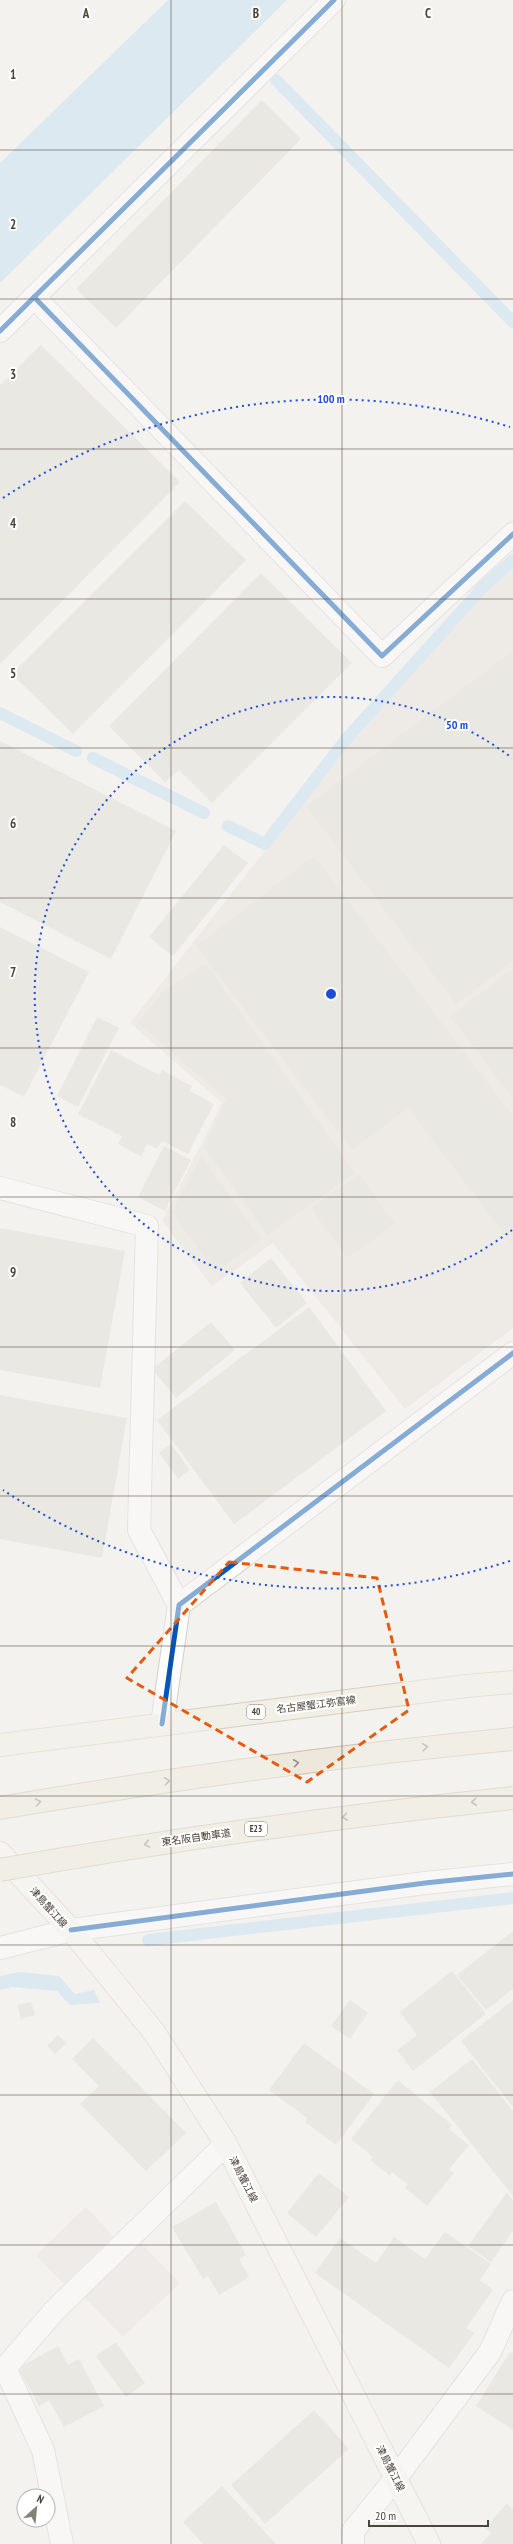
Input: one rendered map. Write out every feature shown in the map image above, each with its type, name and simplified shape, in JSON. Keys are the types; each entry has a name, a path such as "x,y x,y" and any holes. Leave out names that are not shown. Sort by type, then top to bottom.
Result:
{"highway":[{"path":"0,1808 142,1784 389,1751 513,1739"},
{"name":"東名阪自動車道","path":"0,1870 156,1842 397,1810 513,1798"}],"main road":[{"name":"名古屋蟹江弥富線","path":"0,1745 466,1686 513,1682"},
{"name":"津島蟹江線","path":"0,1853 71,1930 154,2032 226,2144 429,2544"}],"street":[{"path":"0,331 334,0"},
{"path":"34,297 382,656 513,534"},
{"path":"0,1188 147,1226 139,1530 179,1605 162,1724"},
{"path":"179,1605 513,1353"},
{"path":"0,1948 71,1930 409,1885 513,1874"},
{"path":"62,2544 44,2450 3,2369 55,2310 226,2144"},
{"path":"353,2544 353,2531 396,2478 490,2352 513,2301"}],"highlighted area":[{"path":"229,1562 377,1578 409,1710 307,1782 127,1678"}],"shaded area":[{"path":"513,565 513,1328 405,1409 273,1243 212,1286 162,1221 222,1103 130,1023 350,742 486,589"},
{"path":"86,2207 113,2236 64,2284 36,2255"},
{"path":"141,2243 180,2283 123,2337 84,2297"}],"water":[{"path":"168,0 287,0 0,283 0,163"},
{"path":"19,1972 59,1976 75,1994 94,1990 100,2003 70,2005 57,1991 12,1987 0,1990 0,1976"}],"building":[{"path":"262,100 301,139 116,328 76,289"},
{"path":"41,345 180,482 0,664 0,385"},
{"path":"185,501 246,560 73,734 12,674"},
{"path":"261,573 352,663 212,803 179,770 165,782 109,726"},
{"path":"513,651 513,961 456,1004 306,806"},
{"path":"0,741 176,831 111,959 0,902"},
{"path":"224,845 248,863 173,956 149,937"},
{"path":"314,856 513,1116 513,1245 408,1108 352,1150 196,946"},
{"path":"0,927 89,972 24,1097 0,1085"},
{"path":"206,964 355,1173 268,1235 204,1147 227,1100 138,1023 163,991"},
{"path":"513,969 513,1099 450,1016"},
{"path":"97,1017 119,1028 78,1107 57,1096"},
{"path":"111,1050 159,1075 162,1070 192,1086 190,1091 214,1104 188,1154 162,1141 157,1149 147,1144 141,1156 118,1144 122,1136 78,1114"},
{"path":"164,1146 191,1160 165,1211 138,1197"},
{"path":"201,1156 261,1239 215,1272 172,1212"},
{"path":"359,1174 395,1224 347,1258 311,1208"},
{"path":"0,1228 125,1251 100,1388 0,1370"},
{"path":"271,1258 307,1303 276,1328 240,1283"},
{"path":"309,1307 386,1411 234,1524 157,1420"},
{"path":"211,1322 235,1350 176,1398 152,1369"},
{"path":"0,1395 127,1418 102,1558 0,1539"},
{"path":"171,1444 190,1470 178,1479 159,1453"},
{"path":"513,1931 513,1989 486,2010 457,1975"},
{"path":"452,1971 486,2014 413,2071 397,2050 417,2035 400,2012"},
{"path":"350,2000 368,2013 350,2039 331,2026"},
{"path":"513,2000 513,2107 461,2041"},
{"path":"31,2002 35,2015 21,2019 17,2005"},
{"path":"58,2035 66,2043 55,2054 47,2046"},
{"path":"93,2038 186,2133 146,2171 80,2104 99,2086 72,2059"},
{"path":"304,2043 374,2094 336,2145 305,2122 307,2118 269,2090"},
{"path":"472,2059 513,2111 513,2196 430,2092"},
{"path":"398,2080 452,2125 449,2129 469,2145 449,2169 454,2173 427,2206 405,2188 407,2184 392,2172 390,2176 370,2160 373,2157 351,2139"},
{"path":"319,2173 349,2197 316,2237 287,2213"},
{"path":"507,2192 513,2201 513,2231 491,2262 468,2246"},
{"path":"216,2202 246,2255 239,2259 249,2277 219,2295 208,2276 203,2279 172,2227"},
{"path":"445,2232 491,2264 480,2280 493,2290 466,2328 474,2333 449,2368 315,2273 340,2238 376,2263 394,2237 425,2259"},
{"path":"116,2342 145,2383 126,2397 96,2356"},
{"path":"58,2346 68,2365 79,2359 104,2406 64,2427 49,2400 39,2406 18,2368"},
{"path":"510,2352 513,2354 513,2430 476,2406"},
{"path":"314,2410 349,2449 265,2524 231,2485"},
{"path":"222,2486 276,2544 203,2544 183,2522"},
{"path":"507,2503 513,2509 513,2544 481,2544 491,2533 485,2528"}],"waterway":[{"path":"276,80 513,322"},
{"path":"228,826 265,844 347,738 484,586 513,560"},
{"path":"0,713 76,751"},
{"path":"93,758 204,813"},
{"path":"148,1940 513,1898"}],"cycle path":[{"path":"0,331 334,0"},
{"path":"34,297 382,656 513,534"},
{"path":"162,1724 179,1605 513,1353"},
{"path":"71,1930 425,1883 513,1874"}]}
